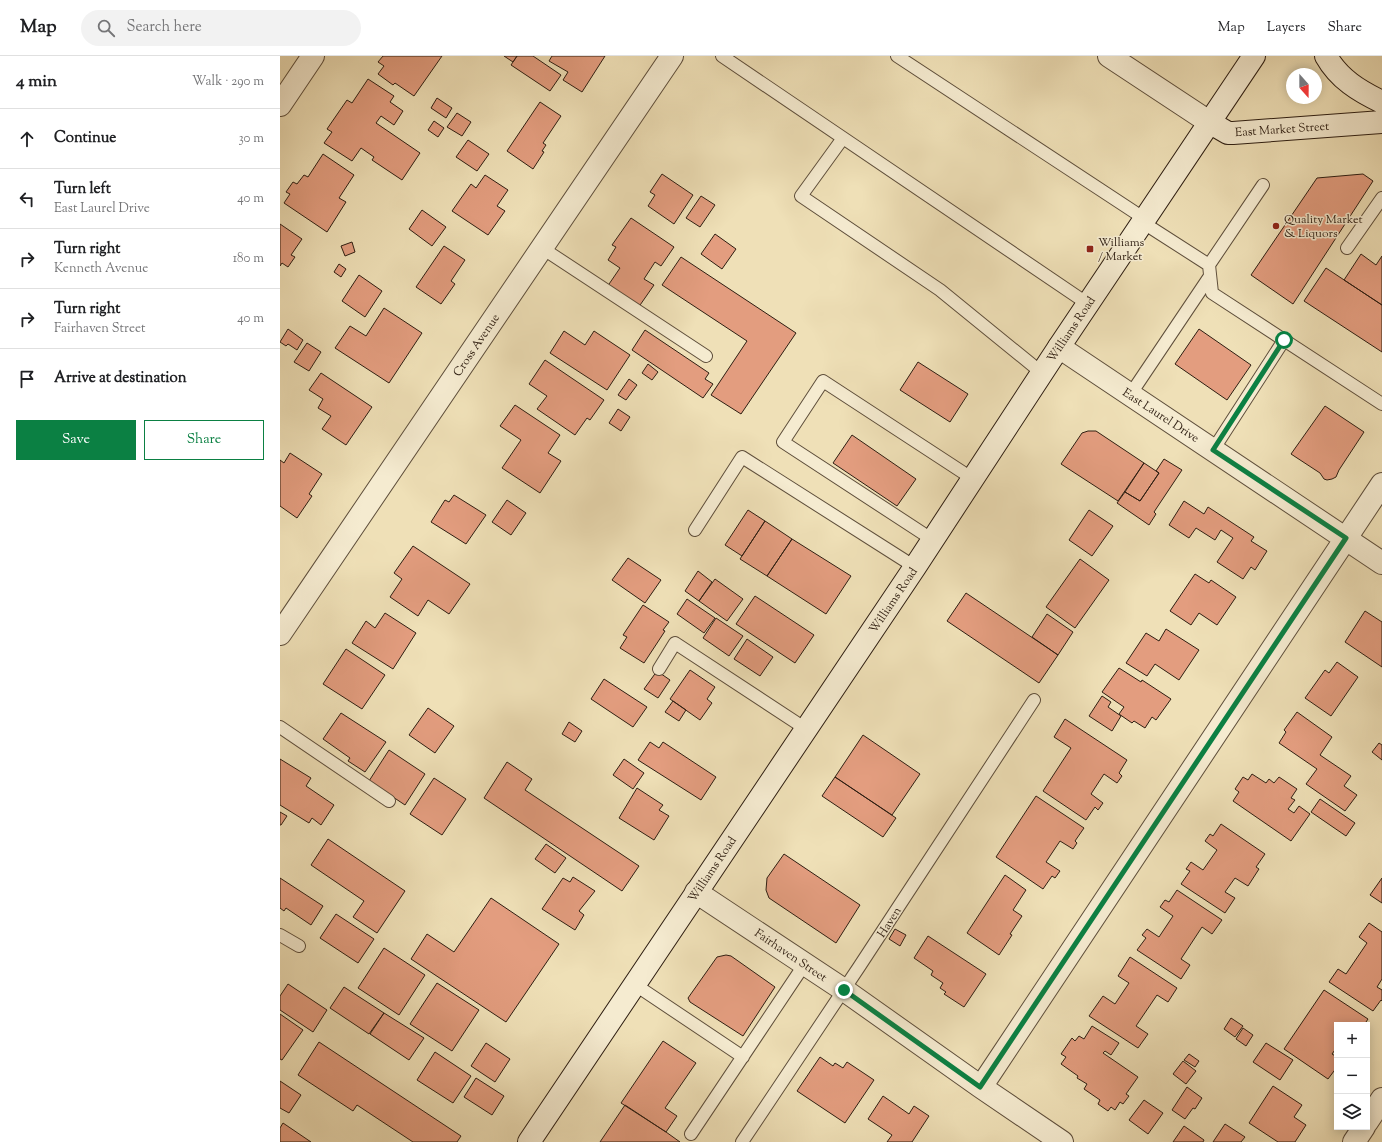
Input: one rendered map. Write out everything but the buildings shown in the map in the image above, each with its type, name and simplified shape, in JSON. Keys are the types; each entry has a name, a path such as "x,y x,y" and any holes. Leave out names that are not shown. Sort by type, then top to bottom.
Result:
{"street":[{"path":"280,105 313,56"},
{"name":"Cross Avenue","path":"280,634 672,56"},
{"name":"East Market Street","path":"1109,56 1228,133 1382,122"},
{"name":"Williams Road","path":"529,1142 915,567 1059,347 1254,56"},
{"path":"1326,56 1331,66 1350,85 1382,102"},
{"name":"East Laurel Drive","path":"1059,347 1382,562"},
{"path":"980,1087 1382,484"},
{"name":"Fairhaven Street","path":"696,892 804,965 844,990 980,1087 1062,1142"},
{"path":"1370,1118 1382,1100"},
{"path":"1354,1142 1362,1130"}],"lane":[{"path":"722,56 1088,304"},
{"path":"897,56 1144,220 1210,270 1212,293 1382,404"},
{"path":"843,138 801,196 940,290 1042,373"},
{"path":"1130,395 1263,185"},
{"path":"1347,248 1382,198"},
{"path":"542,248 706,356"},
{"path":"1213,450 1284,340"},
{"path":"933,540 783,442 823,381 973,478"},
{"path":"696,530 742,457 915,567"},
{"path":"659,669 675,643 806,729"},
{"name":"Haven","path":"742,1142 844,990 1034,700"},
{"path":"280,727 389,801"},
{"path":"280,935 299,946"},
{"path":"691,1134 804,965"},
{"path":"634,984 743,1057"}],"place":[{"name":"Quality Market & Liquors","path":"1276,226"},
{"name":"Williams / Market","path":"1090,249"}],"route":[{"path":"844,990 980,1087 1346,538 1213,450 1284,340"}]}
